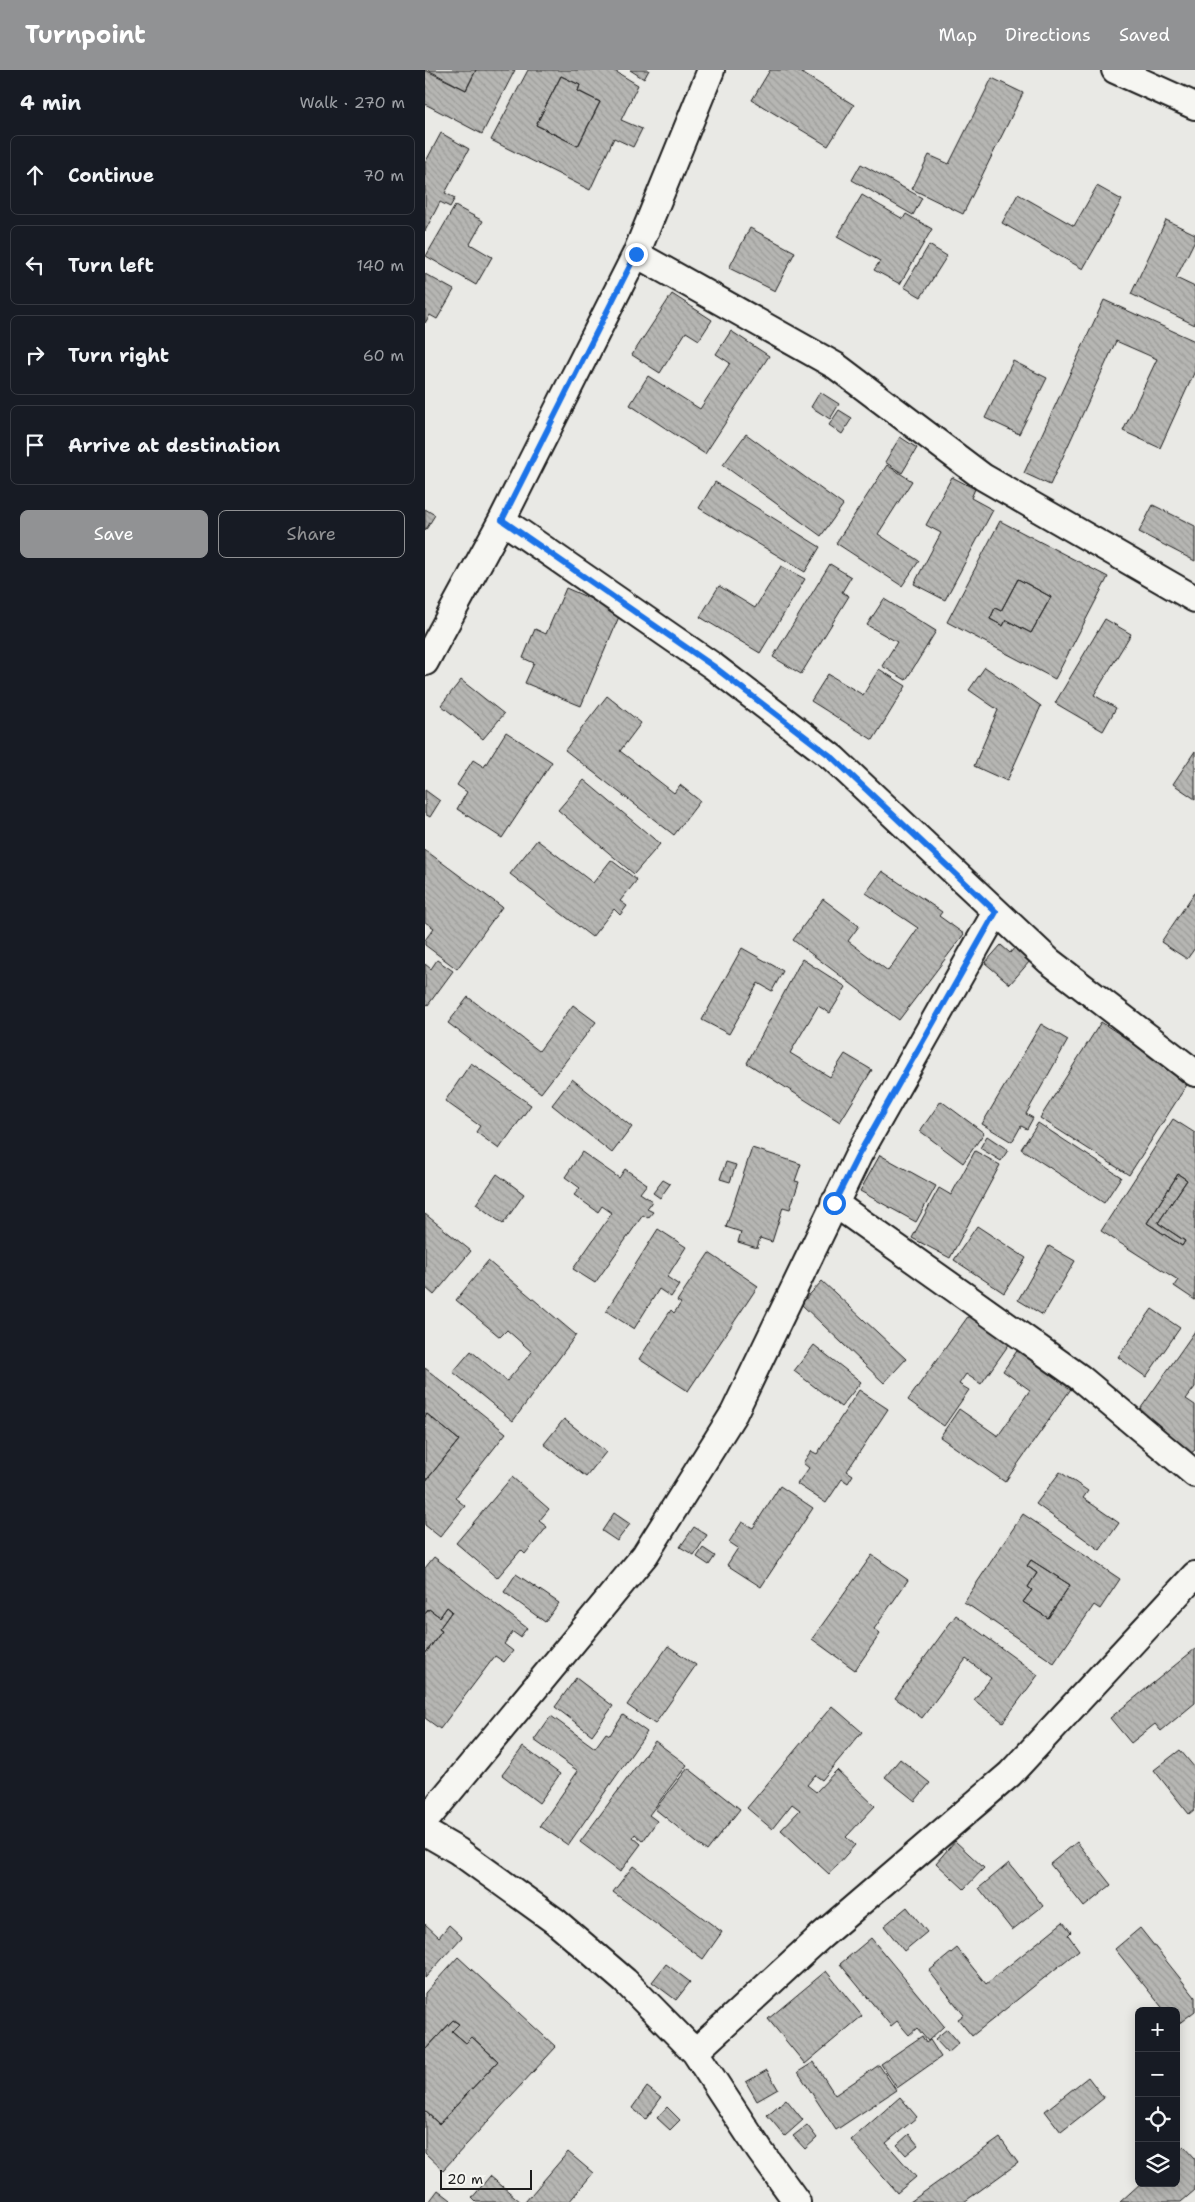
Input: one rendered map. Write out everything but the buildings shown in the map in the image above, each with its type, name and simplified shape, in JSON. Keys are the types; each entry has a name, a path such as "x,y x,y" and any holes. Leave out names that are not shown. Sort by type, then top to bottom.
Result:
{"street":[{"path":"425,662 502,520 636,254 711,70"},
{"path":"1115,70 1195,106"},
{"path":"636,254 835,366 983,477 1195,599"},
{"path":"502,520 713,666 833,758 1049,961 1195,1073"},
{"path":"425,1822 645,1554 734,1413 859,1154 996,912"},
{"path":"834,1203 1079,1377 1195,1474"},
{"path":"695,2052 820,1937 1010,1774 1193,1583"},
{"path":"425,1832 458,1851 555,1921 625,1981 695,2052 760,2151 797,2202"}],"route":[{"path":"636,254 502,520 713,666 833,758 996,912 859,1154 834,1203"}]}
